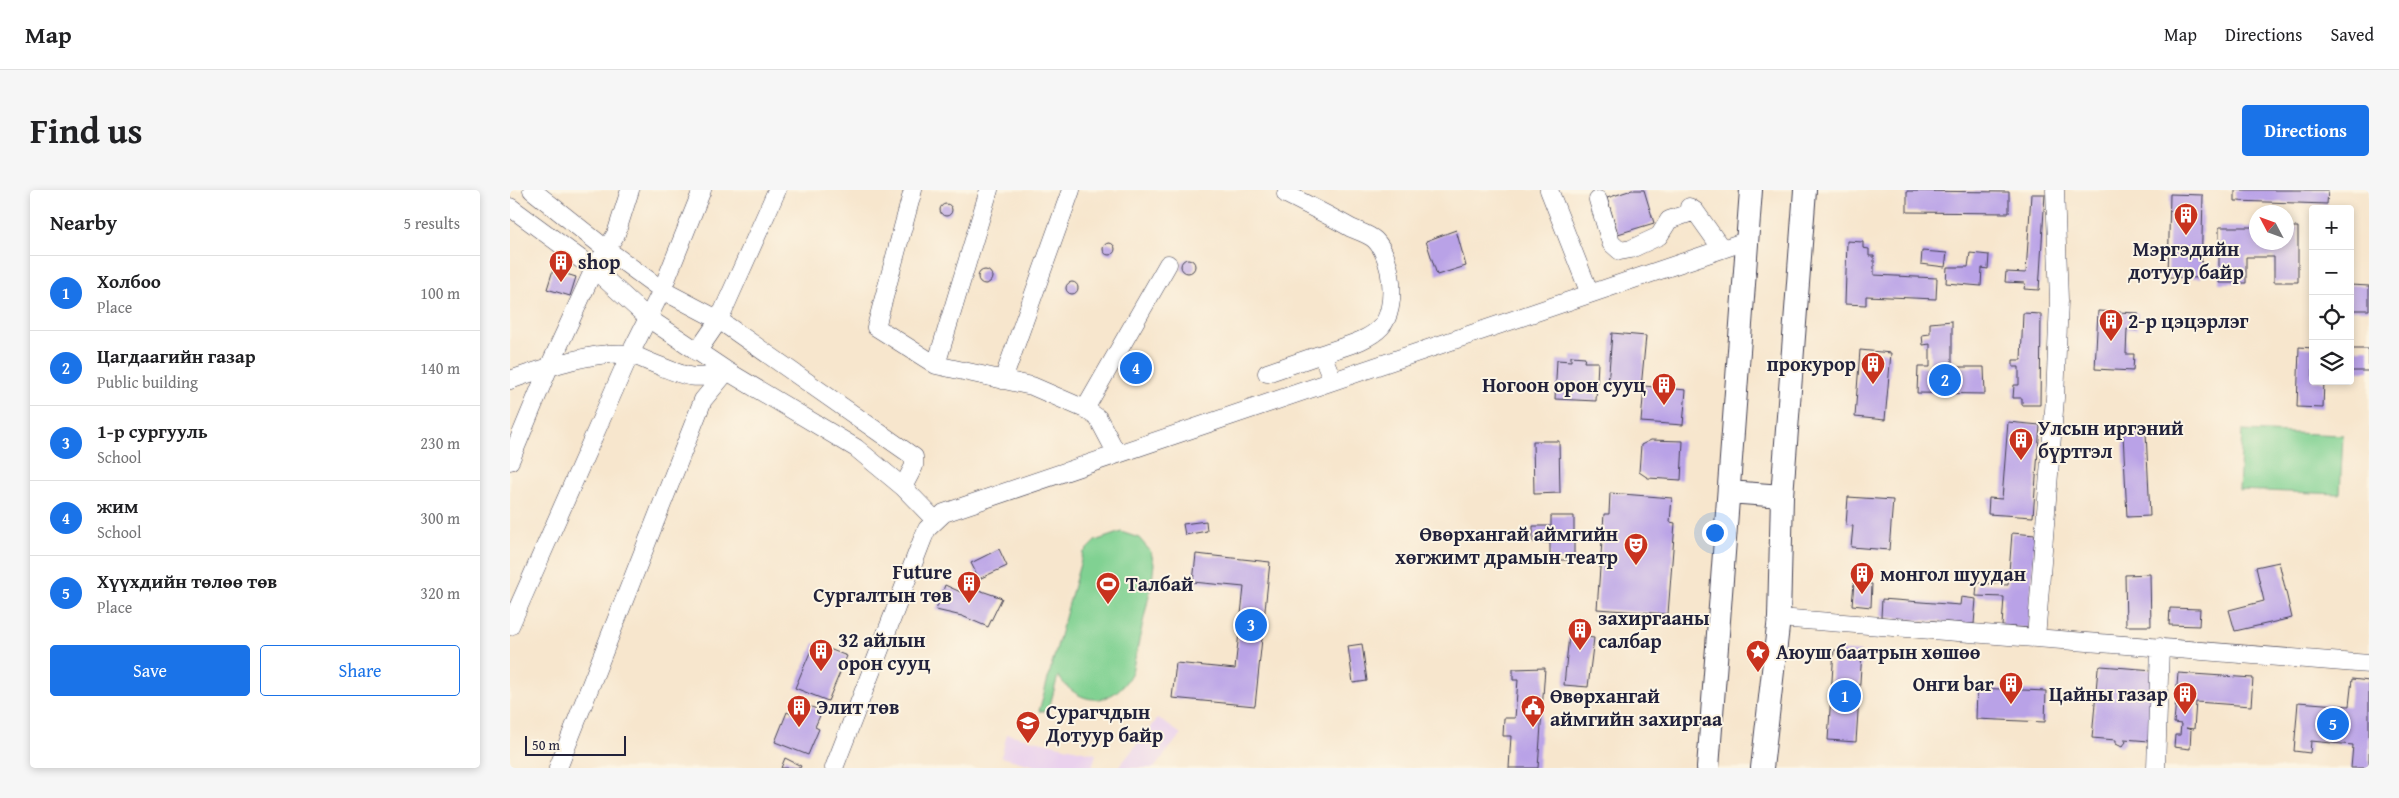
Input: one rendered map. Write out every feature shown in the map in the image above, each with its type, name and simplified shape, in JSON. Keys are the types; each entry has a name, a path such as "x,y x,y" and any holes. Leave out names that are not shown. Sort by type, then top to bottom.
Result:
{"main road":[{"path":"1708,768 1751,190"},
{"path":"1762,768 1778,618 1782,496 1805,190"},
{"path":"1729,492 1782,496"}],"street":[{"path":"532,190 606,249 662,290 719,320 914,457 914,466 903,487"},
{"path":"510,461 549,367 594,269 616,234 630,190"},
{"path":"510,626 630,354 662,290 702,190"},
{"path":"697,352 719,320 777,190"},
{"path":"913,190 876,327 936,365 1032,386 1085,409 1098,418 1117,454"},
{"path":"936,365 989,190"},
{"path":"1003,380 1071,190"},
{"path":"1549,190 1590,294"},
{"path":"2036,638 2055,398 2059,300 2055,190"},
{"path":"1267,374 1361,340 1380,328 1388,312 1391,283 1390,270 1385,255 1375,240 1286,194"},
{"path":"1598,200 1611,243 1620,251 1656,238 1663,231 1669,220 1692,209 1722,249"},
{"path":"510,207 594,269 648,318 727,371 856,448 903,487 935,520"},
{"path":"834,768 923,538 927,529 944,513 1746,241"},
{"path":"1085,409 1168,264"},
{"path":"510,380 549,367 606,355 630,354 685,376 706,378 727,371"},
{"path":"1322,354 1333,381"},
{"path":"558,768 703,400 727,371"},
{"path":"1778,618 2369,664"},
{"path":"2156,768 2160,648"}],"shaded area":[{"path":"1158,718 1181,734 1154,768 1118,768"},
{"name":"Сурагчдын Дотуур байр","path":"1007,734 1096,754 1092,768 1043,768 1001,757"}],"green space":[{"path":"2242,431 2343,435 2340,494 2239,490"},
{"name":"Талбай","path":"1121,532 1139,538 1151,552 1154,564 1152,582 1132,672 1125,684 1116,692 1107,697 1097,699 1077,694 1058,676 1048,712 1039,711 1083,553 1095,541"}],"building":[{"path":"1632,190 1644,190 1654,223 1618,234 1607,198"},
{"path":"2235,190 2328,190 2327,204 2235,201"},
{"path":"1907,191 2009,192 2009,213 1907,212"},
{"path":"2031,194 2045,194 2039,290 2024,289 2025,283 2005,282 2006,272 2026,273"},
{"name":"Мэргэдийн дотуур байр","path":"2170,194 2203,195 2201,278 2168,277"},
{"path":"948,204 951,205 951,215 944,216 941,215 940,208 941,205"},
{"path":"2219,227 2249,227 2249,250 2294,250 2294,227 2298,227 2298,282 2274,282 2274,257 2246,257 2246,283 2219,283"},
{"path":"1456,230 1466,266 1437,275 1426,241"},
{"path":"1847,241 1863,242 1863,248 1869,249 1869,256 1874,256 1874,275 1937,278 1936,299 1866,296 1866,305 1845,304"},
{"path":"1111,243 1114,244 1114,254 1107,255 1104,254 1103,247 1104,244"},
{"path":"1922,251 1947,253 1945,267 1921,264"},
{"path":"1970,253 1989,255 1988,269 1982,268 1981,286 1946,283 1947,267 1968,267"},
{"path":"1188,259 1193,261 1195,266 1193,271 1188,273 1183,271 1181,266 1183,261"},
{"name":"shop","path":"553,270 576,277 570,296 547,289"},
{"path":"985,270 990,272 992,277 990,282 985,284 980,282 978,277 980,272"},
{"path":"1074,282 1077,283 1077,293 1070,294 1067,293 1066,286 1067,283"},
{"path":"2354,285 2369,286 2369,310 2354,310"},
{"name":"2-р цэцэрлэг","path":"2098,311 2138,313 2137,330 2127,329 2126,354 2134,354 2133,371 2095,369"},
{"path":"2023,313 2041,314 2040,405 2022,405 2022,398 2013,398 2014,385 2019,385 2019,367 2013,367 2013,360 2021,360"},
{"path":"1952,321 1952,367 1984,367 1985,394 1917,393 1918,367 1930,367 1930,344 1923,345 1922,335 1930,334 1930,323"},
{"path":"1612,333 1646,336 1641,388 1608,385"},
{"path":"2299,347 2309,348 2309,385 2324,385 2323,408 2297,407"},
{"path":"2354,349 2369,349 2369,371 2354,371"},
{"name":"прокурор","path":"1860,350 1891,353 1885,420 1855,417"},
{"path":"1571,356 1585,357 1584,362 1598,362 1596,401 1555,399 1557,360 1571,361"},
{"name":"Ногоон орон сууц","path":"1644,386 1686,390 1683,425 1641,422"},
{"name":"Улсын иргэний бүртгэл","path":"2008,422 2040,425 2033,517 1988,514 1989,498 2002,499"},
{"path":"2146,432 2150,516 2127,517 2123,433"},
{"path":"1651,440 1683,441 1681,480 1648,478 1639,472 1641,445"},
{"path":"1533,441 1559,441 1560,493 1534,494"},
{"name":"Өвөрхангай аймгийн хөгжимт драмын театр","path":"1610,493 1672,498 1670,522 1675,523 1668,614 1597,609 1604,514 1609,514"},
{"path":"1848,497 1893,500 1889,550 1851,547 1853,526 1846,525"},
{"path":"1551,516 1574,516 1574,560 1550,560 1550,543 1533,542 1533,526 1551,526"},
{"path":"1206,521 1207,531 1185,535 1183,524"},
{"path":"2012,533 2035,535 2029,628 2002,626 2004,597 1976,596 1977,583 2008,585"},
{"path":"999,549 1007,566 979,579 971,563"},
{"path":"1196,554 1270,562 1255,706 1172,698 1176,663 1235,669 1244,587 1193,582"},
{"path":"2279,562 2292,618 2235,631 2229,610 2264,601 2256,567"},
{"path":"2150,574 2151,626 2126,626 2125,575"},
{"name":"монгол шуудан","path":"1854,583 1872,584 1871,607 1852,605"},
{"name":"Future Сургалтын төв","path":"945,585 965,594 970,587 1002,598 988,627 962,616 936,610"},
{"path":"1961,597 1976,599 1974,624 1881,617 1882,599 1960,605"},
{"path":"2170,608 2200,609 2199,626 2169,625"},
{"name":"захиргааны салбар","path":"1569,635 1594,638 1588,687 1564,685"},
{"name":"32 айлын орон сууц","path":"814,643 847,656 828,701 795,688"},
{"path":"1362,644 1367,681 1353,683 1348,646"},
{"path":"1834,650 1862,652 1856,742 1828,740"},
{"path":"2101,666 2154,670 2149,741 2124,739 2126,742 2122,747 2116,744 2116,740 2092,738 2098,668"},
{"name":"Өвөрхангай аймгийн захиргаа","path":"1545,668 1538,768 1509,768 1511,736 1503,736 1504,718 1515,718 1518,680 1513,680 1513,669"},
{"name":"Цайны газар","path":"2178,673 2253,678 2251,706 2196,702 2194,729 2186,728 2191,730 2190,749 2174,747 2175,735 2180,735 2181,724 2174,723"},
{"path":"2352,679 2369,681 2369,768 2351,768 2353,745 2311,741 2310,753 2294,751 2298,702 2349,706"},
{"name":"Онги bar","path":"1977,688 2046,691 2045,722 1976,719"},
{"name":"Элит төв","path":"796,701 822,711 815,727 819,729 808,755 775,742 787,712 791,714"},
{"path":"785,758 801,766 800,768 781,768"}],"place":[{"name":"Мэргэдийн дотуур байр","path":"2186,236"},
{"name":"shop","path":"561,283"},
{"name":"2-р цэцэрлэг","path":"2111,342"},
{"name":"жим","path":"1136,368"},
{"name":"Цагдаагийн газар","path":"1945,380"},
{"name":"прокурор","path":"1873,385"},
{"name":"Ногоон орон сууц","path":"1664,406"},
{"name":"Улсын иргэний бүртгэл","path":"2021,461"},
{"name":"Өвөрхангай аймгийн хөгжимт драмын театр","path":"1636,566"},
{"name":"монгол шуудан","path":"1862,595"},
{"name":"Future Сургалтын төв","path":"969,604"},
{"name":"Талбай","path":"1108,605"},
{"name":"1-р сургууль","path":"1251,625"},
{"name":"захиргааны салбар","path":"1580,651"},
{"name":"32 айлын орон сууц","path":"821,672"},
{"name":"Аюуш баатрын хөшөө","path":"1758,673"},
{"name":"Холбоо","path":"1845,696"},
{"name":"Онги bar","path":"2011,705"},
{"name":"Цайны газар","path":"2185,715"},
{"name":"Хүүхдийн төлөө төв","path":"2333,724"},
{"name":"Элит төв","path":"799,728"},
{"name":"Өвөрхангай аймгийн захиргаа","path":"1533,728"},
{"name":"Сурагчдын Дотуур байр","path":"1028,744"}]}
